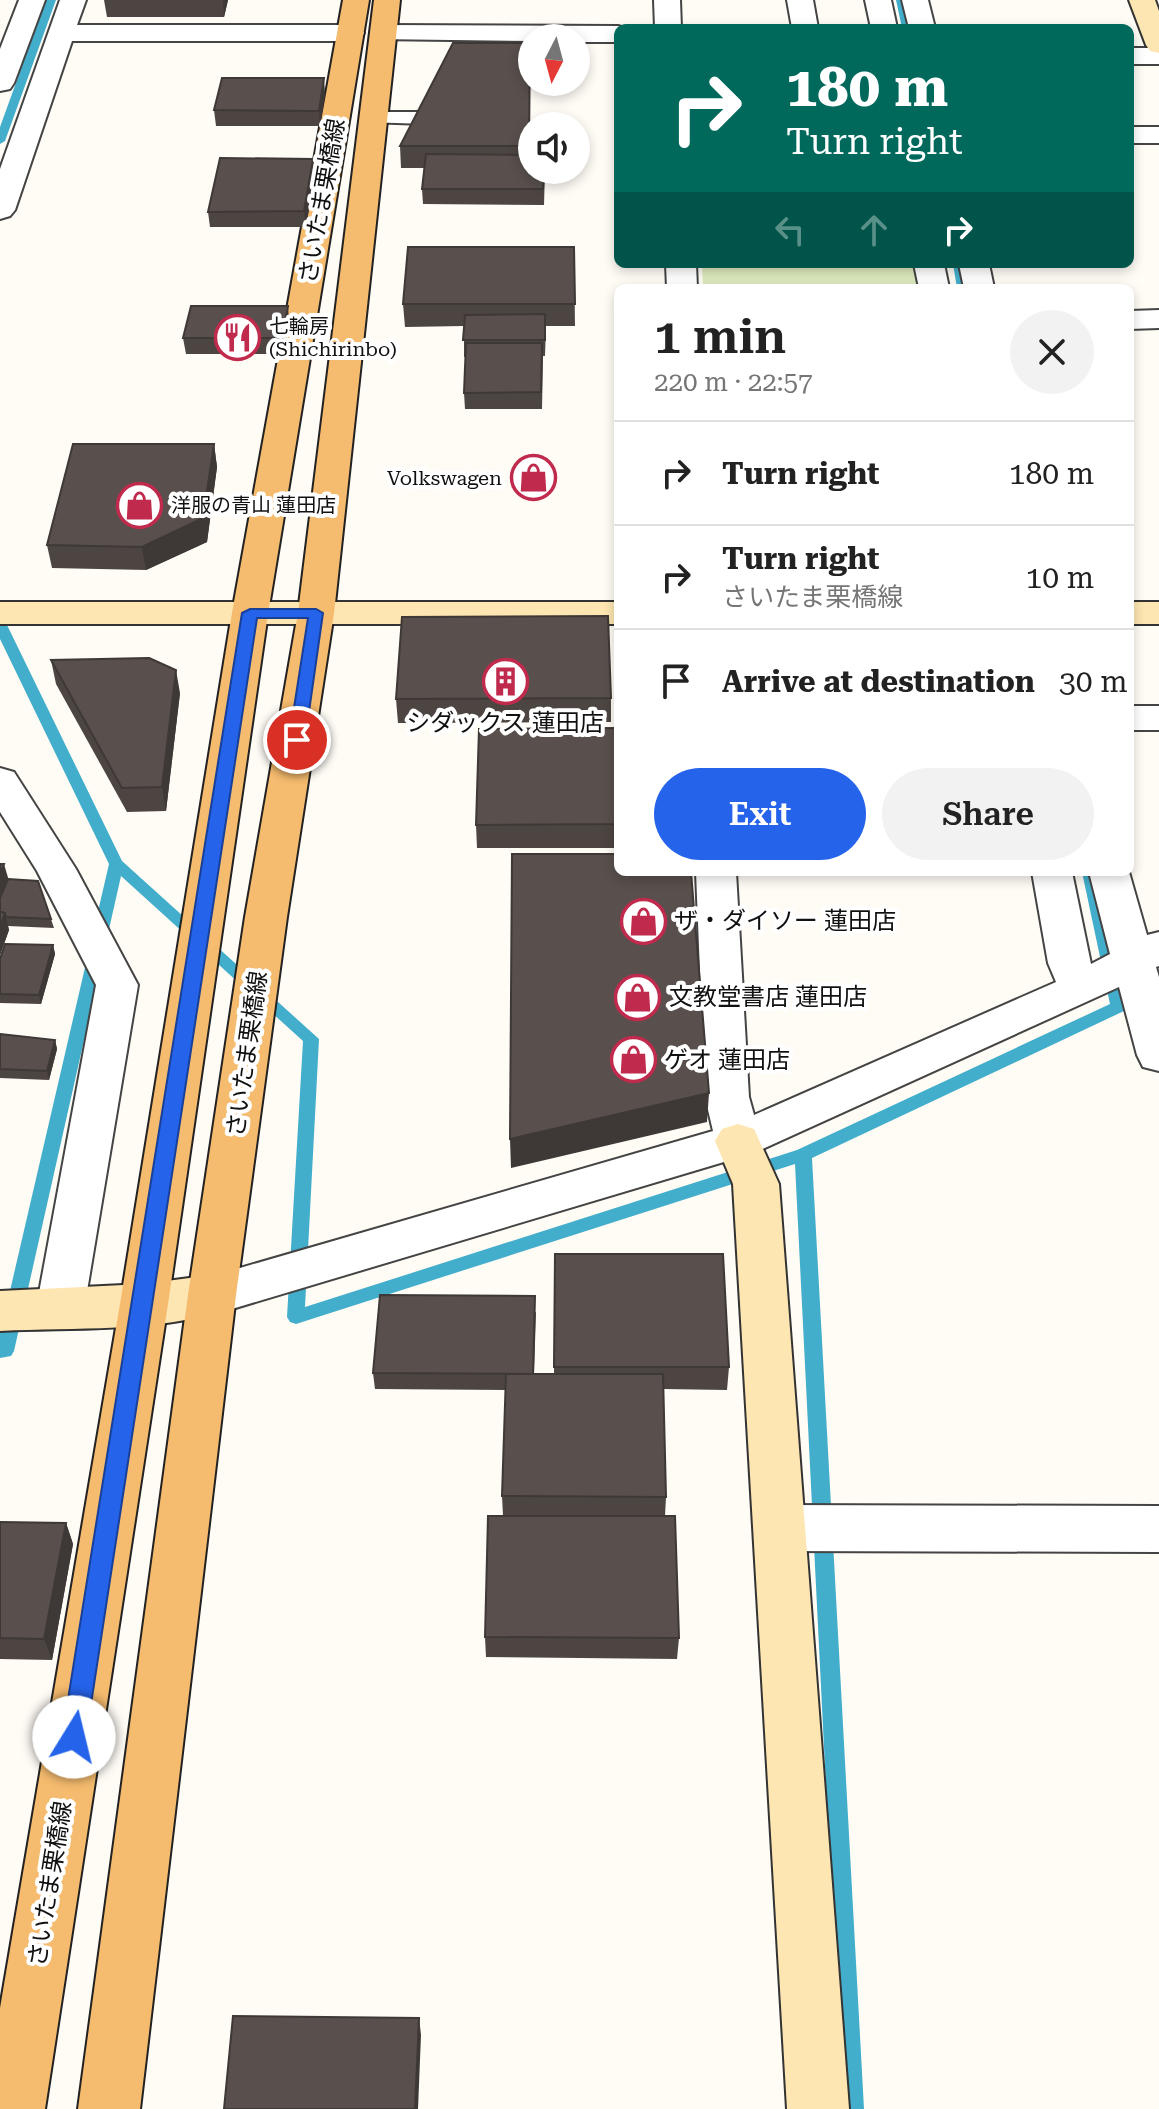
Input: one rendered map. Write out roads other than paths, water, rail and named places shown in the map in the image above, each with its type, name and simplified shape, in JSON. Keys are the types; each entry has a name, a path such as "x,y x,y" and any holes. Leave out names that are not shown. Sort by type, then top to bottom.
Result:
{"main road":[{"name":"さいたま栗橋線","path":"109,2109 212,1295 266,917 316,613 373,118 369,16"},
{"name":"さいたま栗橋線","path":"14,2109 144,1304 250,613 369,16"}],"street":[{"path":"32,0 1,75 47,73"},
{"path":"0,210 73,0"},
{"path":"667,0 668,24"},
{"path":"800,0 804,24"},
{"path":"878,0 883,24"},
{"path":"915,0 921,24"},
{"path":"1142,0 1159,45"},
{"path":"62,33 369,16 458,44 614,34"},
{"path":"1134,56 1159,56"},
{"path":"1134,135 1159,135"},
{"path":"1134,320 1159,319"},
{"path":"0,613 614,613"},
{"path":"1134,613 1159,613"},
{"path":"1134,718 1159,718"},
{"path":"0,781 56,869 117,985 60,1309"},
{"path":"716,876 727,1097 738,1141 756,1184 818,2109"},
{"path":"1053,876 1069,963 1080,989"},
{"path":"1111,876 1146,953 1159,1055"},
{"path":"0,1311 144,1304 212,1295 738,1141 1080,989 1146,953"},
{"path":"780,1528 1159,1529"}],"lane":[{"path":"373,118 426,118"}],"waterway":[{"path":"0,141 51,0"},
{"path":"901,0 906,24"},
{"path":"959,268 962,284"},
{"path":"0,625 116,864"},
{"path":"0,1351 5,1351 116,864"},
{"path":"116,864 311,1039 296,1317 803,1155"},
{"path":"803,1155 1118,1007 1090,876"},
{"path":"803,1155 853,2109"}],"place":[{"name":"七輪房 (Shichirinbo)","path":"238,338"},
{"name":"Volkswagen","path":"533,478"},
{"name":"洋服の青山 蓮田店","path":"140,505"},
{"name":"シダックス 蓮田店","path":"505,681"},
{"name":"ザ・ダイソー 蓮田店","path":"643,921"},
{"name":"文教堂書店 蓮田店","path":"638,997"},
{"name":"ゲオ 蓮田店","path":"633,1060"}]}
